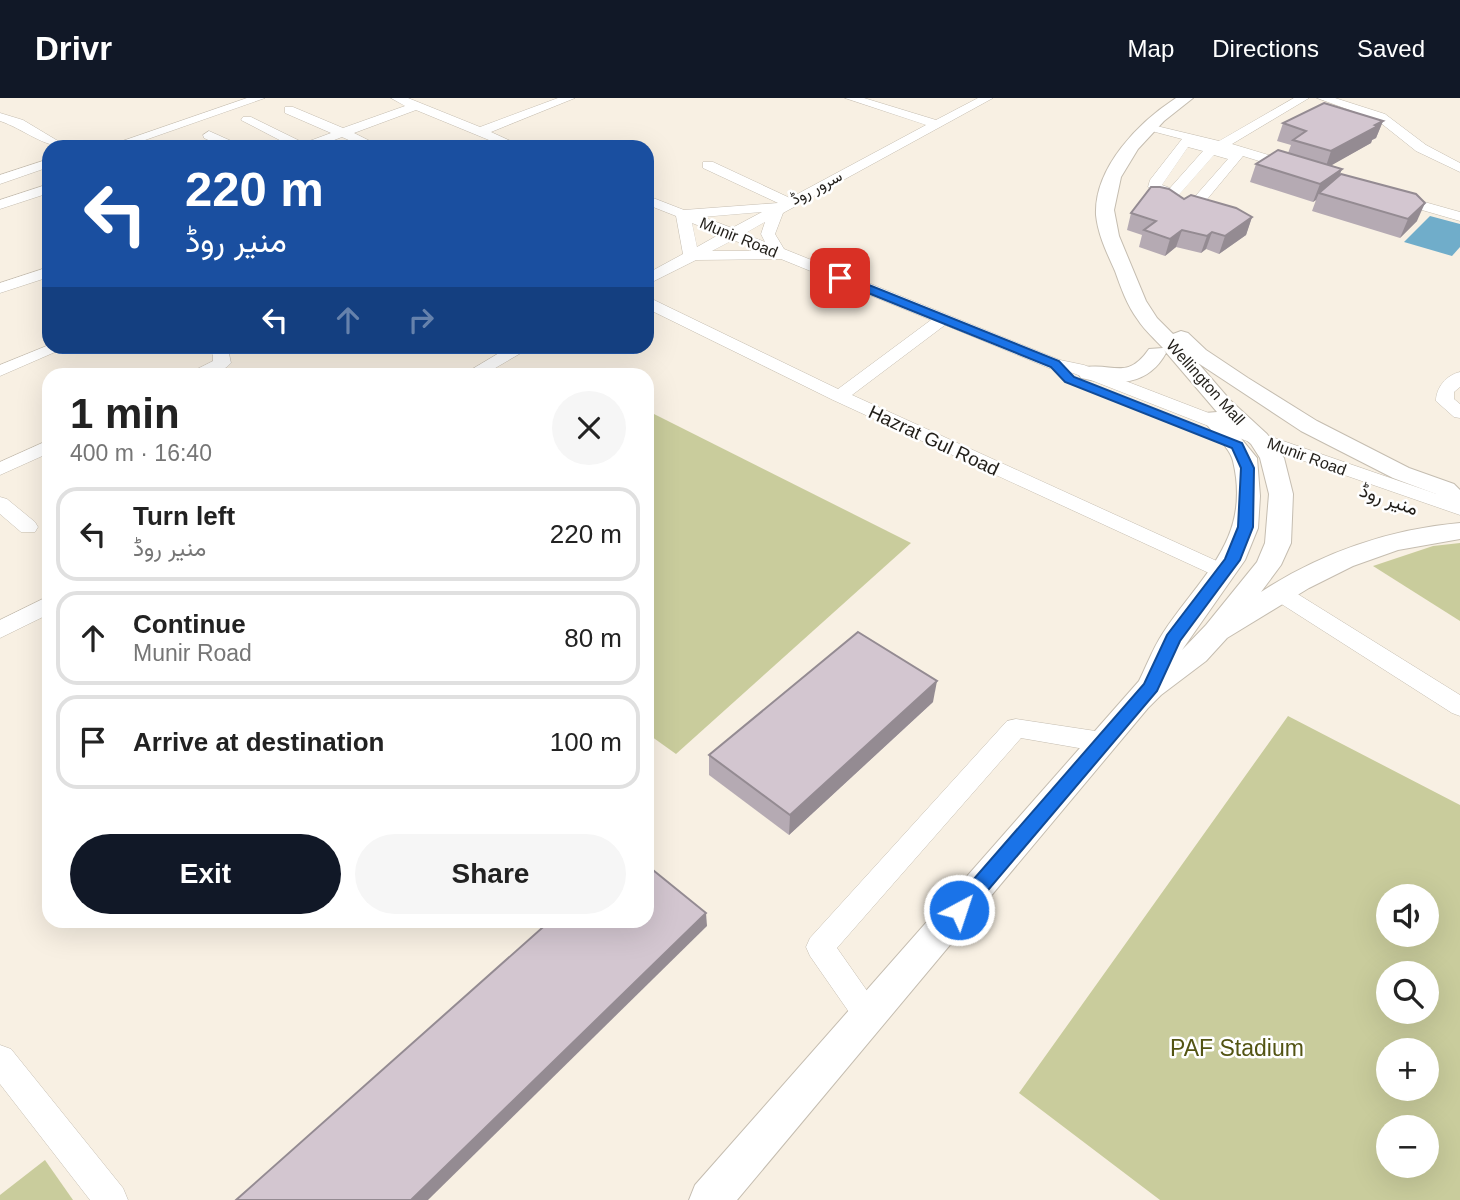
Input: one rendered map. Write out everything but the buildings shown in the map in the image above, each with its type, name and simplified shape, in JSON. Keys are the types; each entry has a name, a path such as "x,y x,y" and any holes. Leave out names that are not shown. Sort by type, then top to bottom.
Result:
{"main road":[{"name":"Wellington Mall","path":"1186,98 1149,126 1110,178 1105,211 1111,241 1134,296 1152,327 1163,334 1256,447"},
{"path":"1134,296 1163,318 1199,354 1240,383 1357,452 1401,473 1445,489 1458,513 1426,532 1389,542 1357,555 1280,593 1243,620 1216,632"},
{"name":"Wellington Mall","path":"1152,327 1149,338 1156,353 1196,403 1220,424 1256,447"},
{"path":"1089,373 1128,375 1143,372 1156,353"},
{"path":"1151,687 1173,639 1232,560 1245,527 1248,468 1256,447"},
{"path":"710,1200 1102,742 1151,687 1196,654 1216,632 1275,554 1281,494 1256,447"}],"street":[{"path":"133,140 258,98"},
{"path":"397,98 499,140"},
{"path":"479,132 569,98"},
{"path":"851,98 935,124"},
{"name":"سرور روڈ","path":"654,276 987,98"},
{"path":"1172,194 1159,191 1154,187 1155,183 1185,142 1217,147 1237,157 1194,206 1168,199 1217,147 1303,98"},
{"path":"1323,98 1381,117 1422,148 1460,169"},
{"path":"325,140 416,106"},
{"path":"289,110 358,140"},
{"path":"0,117 19,123 49,140"},
{"path":"247,120 288,140"},
{"path":"1149,126 1314,173"},
{"path":"209,135 219,140"},
{"path":"0,180 42,165"},
{"path":"708,165 783,205"},
{"path":"0,205 42,190"},
{"path":"1380,193 1460,218"},
{"name":"Munir Road","path":"654,202 1055,364 1089,373 1220,424"},
{"path":"783,205 683,214 691,255 783,255"},
{"path":"783,205 768,234 783,255"},
{"path":"0,288 42,274"},
{"name":"Hazrat Gul Road","path":"654,306 839,396 1222,572"},
{"path":"839,396 943,319"},
{"path":"0,371 42,354"},
{"path":"212,368 222,363 222,354"},
{"path":"484,368 509,354"},
{"name":"منیر روڈ","path":"1055,364 1070,380 1256,447 1419,510 1440,515 1458,513"},
{"path":"1460,377 1445,391 1445,401 1460,413"},
{"path":"0,469 42,449"},
{"path":"0,503 27,527"},
{"path":"1280,593 1460,707"},
{"path":"0,630 42,608"},
{"path":"869,1015 820,947 1016,728 1102,742"},
{"path":"0,1060 111,1200"}],"green space":[{"path":"654,414 911,543 676,754 654,738"},
{"path":"1460,543 1460,621 1373,566 1433,546"},
{"name":"PAF Stadium","path":"1288,716 1460,805 1460,1200 1160,1200 1019,1093"},
{"path":"45,1160 73,1200 0,1200 0,1195"}],"water":[{"path":"1430,216 1460,224 1460,247 1452,256 1404,242"}],"route":[{"path":"840,278 1055,364 1070,380 1238,446 1248,468 1245,527 1232,560 1173,639 1151,687 959,910"}]}
